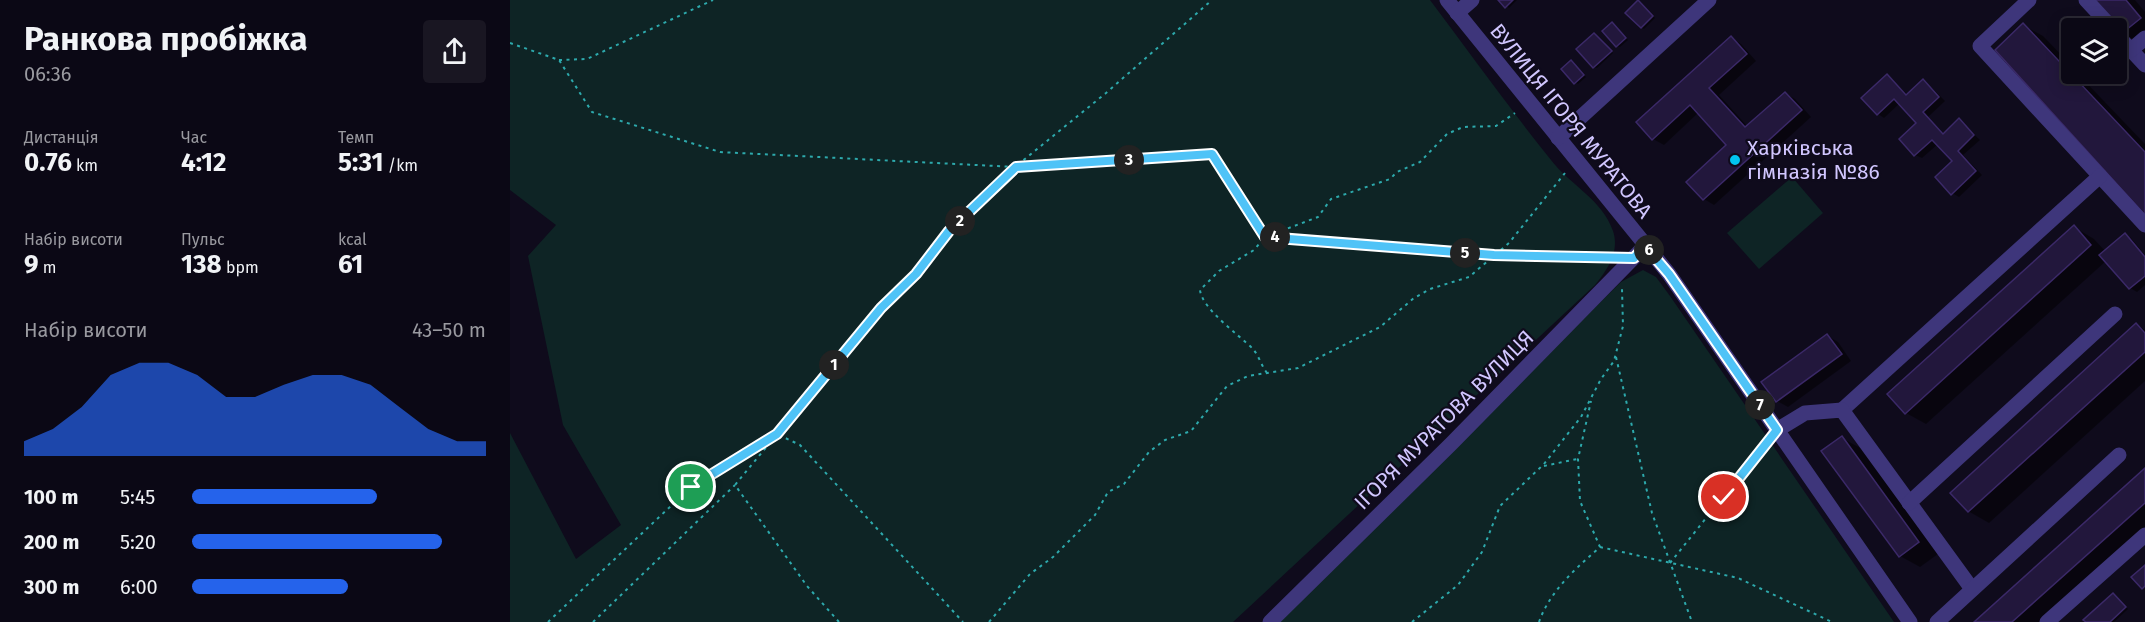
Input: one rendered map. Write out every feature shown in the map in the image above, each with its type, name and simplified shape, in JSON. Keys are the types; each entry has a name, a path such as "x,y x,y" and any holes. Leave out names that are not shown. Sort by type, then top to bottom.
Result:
{"street":[{"name":"ВУЛИЦЯ ІГОРЯ МУРАТОВА","path":"1447,0 1669,274 1910,622"},
{"path":"1457,13 1472,0"},
{"path":"1558,138 1709,0"},
{"path":"2029,0 1980,45 2145,225"},
{"path":"2086,0 2103,18"},
{"path":"2131,50 2145,39"},
{"path":"2127,46 2145,65"},
{"path":"1777,430 1805,413 1842,410 2100,176"},
{"name":"ІГОРЯ МУРАТОВА ВУЛИЦЯ","path":"1270,622 1459,436 1645,246"},
{"path":"1909,503 2115,314"},
{"path":"1842,410 1972,589"},
{"path":"1937,622 2119,455"},
{"path":"2047,622 2145,535"}],"path":[{"path":"510,43 559,60 587,59 713,0"},
{"path":"593,622 735,485 881,308 916,274 949,231 1016,167 1106,93 1212,0"},
{"path":"559,60 592,112 720,152 1016,167 1212,154 1265,237"},
{"path":"1267,373 1257,354 1210,308 1202,298 1200,290 1219,271 1254,250 1265,237 1318,217 1331,200 1390,179 1397,172 1411,167 1429,154 1447,134 1462,126 1496,126 1515,113"},
{"path":"989,622 1030,574 1053,557 1095,516 1108,492 1124,484 1149,452 1165,440 1191,431 1227,386 1248,376 1298,368 1380,327 1414,298 1430,289 1469,277 1509,243 1565,173"},
{"path":"1265,237 1628,263 1623,326 1616,357 1581,417 1541,467 1500,506 1482,552 1458,585 1412,622"},
{"path":"1616,357 1652,513 1692,622"},
{"path":"1592,397 1578,459 1580,501 1600,547"},
{"path":"1670,563 1777,430"},
{"path":"548,622 691,487 777,434"},
{"path":"777,434 800,445 963,622"},
{"path":"1541,467 1578,459"},
{"path":"735,485 807,586 839,622"},
{"path":"1600,547 1738,578 1832,622"},
{"path":"1539,622 1545,604 1574,570 1600,547"}],"green space":[{"path":"510,0 1430,0 1551,160 1601,210 1613,231 1614,253 1608,267 1595,285 1233,622 510,622 510,433 576,559 621,525 563,425 528,256 556,225 510,190"},
{"path":"1792,177 1823,213 1759,269 1727,233"},
{"path":"1643,270 1656,277 1670,296 1894,622 1276,622 1621,282"}],"building":[{"path":"1498,0 1513,0 1505,8"},
{"path":"1638,0 1653,16 1641,28 1625,13"},
{"path":"2091,0 2126,0 2141,18 2127,29 2127,18 2107,18"},
{"path":"1612,22 1626,38 1616,47 1602,31"},
{"path":"2023,23 2061,63 2061,84 2081,84 2145,152 2145,215 1995,50"},
{"path":"1594,33 1612,51 1593,68 1576,49"},
{"path":"1731,36 1747,54 1709,88 1745,127 1785,92 1802,110 1703,200 1686,182 1726,145 1690,105 1652,140 1636,122"},
{"path":"1571,60 1584,75 1574,84 1561,69"},
{"path":"1887,74 1906,95 1923,79 1939,97 1923,112 1943,134 1959,118 1974,135 1958,151 1976,171 1951,195 1935,177 1952,161 1932,140 1914,156 1899,139 1916,123 1894,99 1877,115 1861,98"},
{"path":"2074,225 2091,245 1905,414 1887,394"},
{"path":"2125,233 2145,257 2145,276 2129,289 2099,255"},
{"path":"2136,323 2145,333 2145,352 1968,512 1950,493"},
{"path":"1827,334 1842,354 1776,402 1761,382"},
{"path":"1842,436 1919,542 1899,557 1821,451"},
{"path":"2145,468 2145,503 2012,622 1974,622"},
{"path":"2145,565 2145,586 2142,589 2131,577"},
{"path":"2113,593 2126,607 2110,622 2083,620"}],"place":[{"name":"Харківська гімназія №86","path":"1735,160"}],"route":[{"path":"691,487 777,434 881,308 916,274 949,231 1016,167 1212,154 1265,237 1494,255 1634,258 1645,246 1669,274 1777,430 1724,497"}]}
